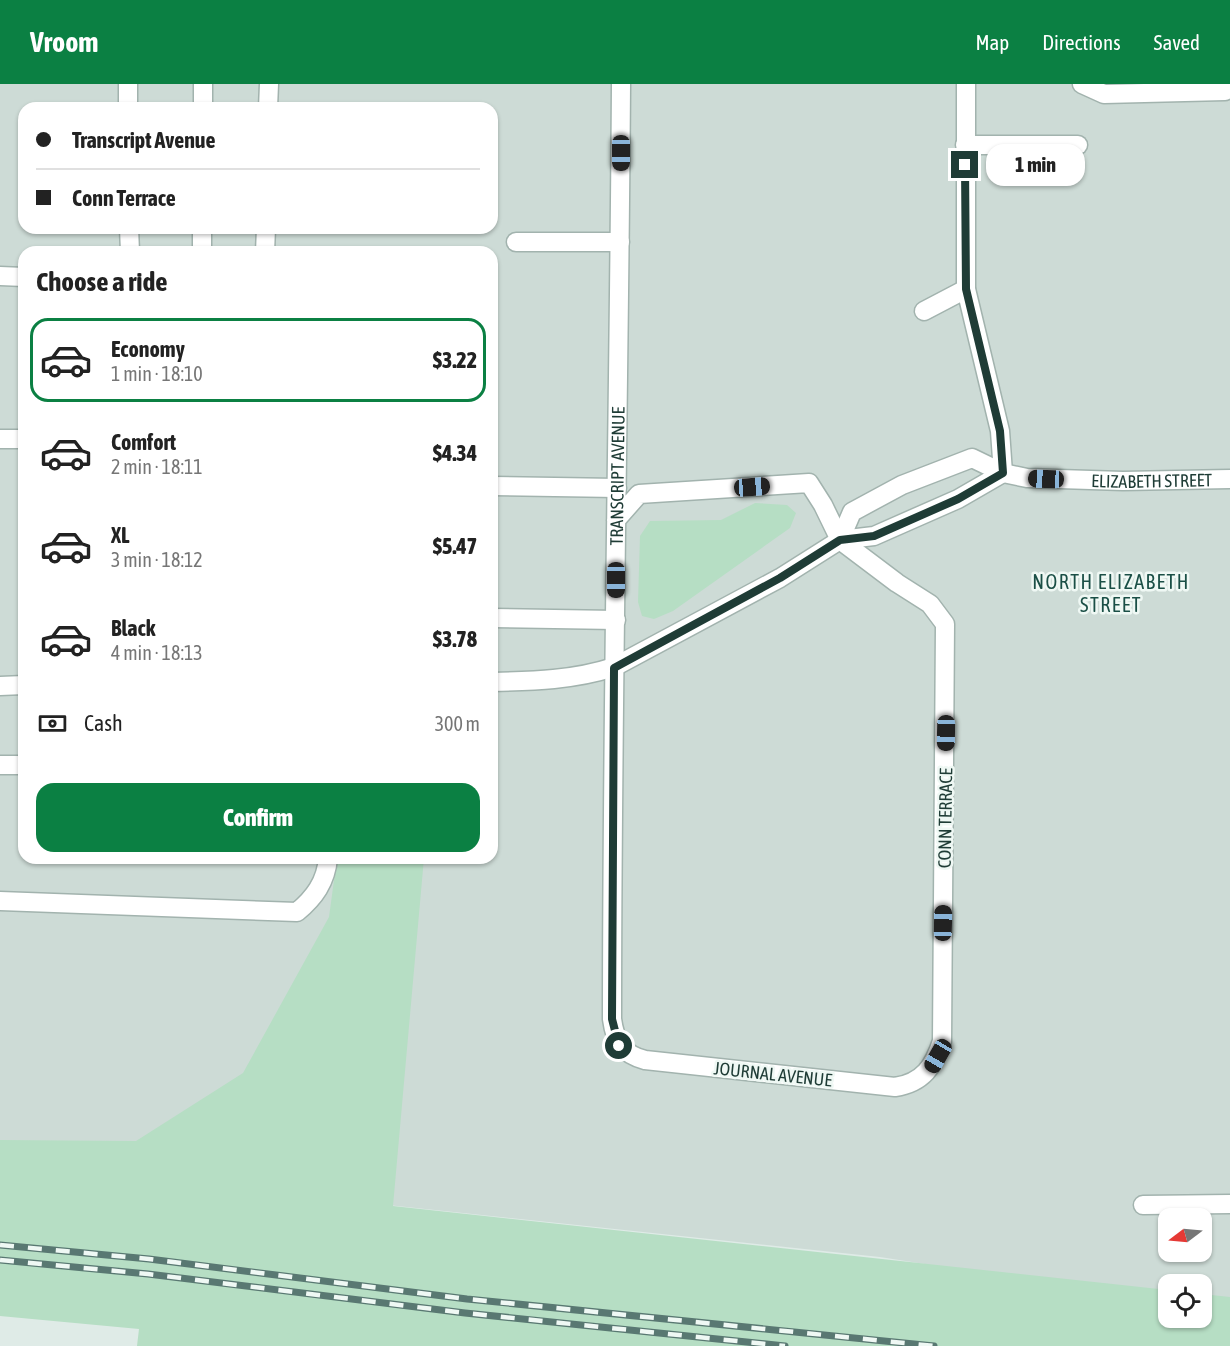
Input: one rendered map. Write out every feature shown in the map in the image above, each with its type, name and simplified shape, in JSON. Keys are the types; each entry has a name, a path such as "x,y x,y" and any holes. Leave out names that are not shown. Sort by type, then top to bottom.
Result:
{"street":[{"path":"128,84 128,102"},
{"path":"202,102 203,84"},
{"path":"268,84 268,102"},
{"name":"TRANSCRIPT AVENUE","path":"619,1046 612,1019 621,84"},
{"path":"498,682 559,680 614,668 780,578 840,540 874,536 958,499 1003,473 1000,431 966,289 966,84"},
{"path":"1082,84 1104,94 1225,91"},
{"path":"965,145 1078,145"},
{"path":"516,242 620,242"},
{"path":"0,276 18,277"},
{"path":"924,311 966,289"},
{"path":"0,439 18,439"},
{"name":"ELIZABETH STREET","path":"840,540 852,512 902,485 972,458 1003,473 1027,478 1113,481 1230,479"},
{"path":"616,461 639,494"},
{"path":"616,520 639,494 808,483 824,505 840,540"},
{"path":"498,486 617,488"},
{"name":"CONN TERRACE","path":"840,540 930,604 945,624 947,638 942,1041 938,1056 928,1073"},
{"path":"498,618 616,620"},
{"path":"0,686 18,685"},
{"path":"0,765 18,765"},
{"path":"0,901 297,912 315,897 327,864"},
{"name":"JOURNAL AVENUE","path":"619,1046 625,1052 645,1060 895,1087 904,1086 928,1073"},
{"path":"1143,1205 1230,1204"}],"shaded area":[{"path":"0,84 1230,84 1230,1311 1212,1308 1212,1274 1158,1274 1158,1300 880,1257 0,1164"}],"green space":[{"path":"755,503 787,505 796,513 790,528 673,611 654,619 642,616 638,602 640,536 650,521 721,520"},
{"path":"336,864 423,864 393,1206 1158,1289 1158,1328 1212,1328 1212,1295 1230,1297 1230,1346 137,1346 139,1329 0,1316 0,1140 136,1141 243,1073 329,917"}],"railway":[{"path":"0,1245 149,1259 467,1299 934,1346"},
{"path":"0,1260 148,1274 465,1313 785,1346"}],"district":[{"name":"NORTH ELIZABETH STREET","path":"1111,592"}],"route":[{"path":"619,1046 614,1036 612,1019 612,699 614,668 780,578 840,540 874,536 958,499 1003,473 1000,431 966,289 965,165"}]}
